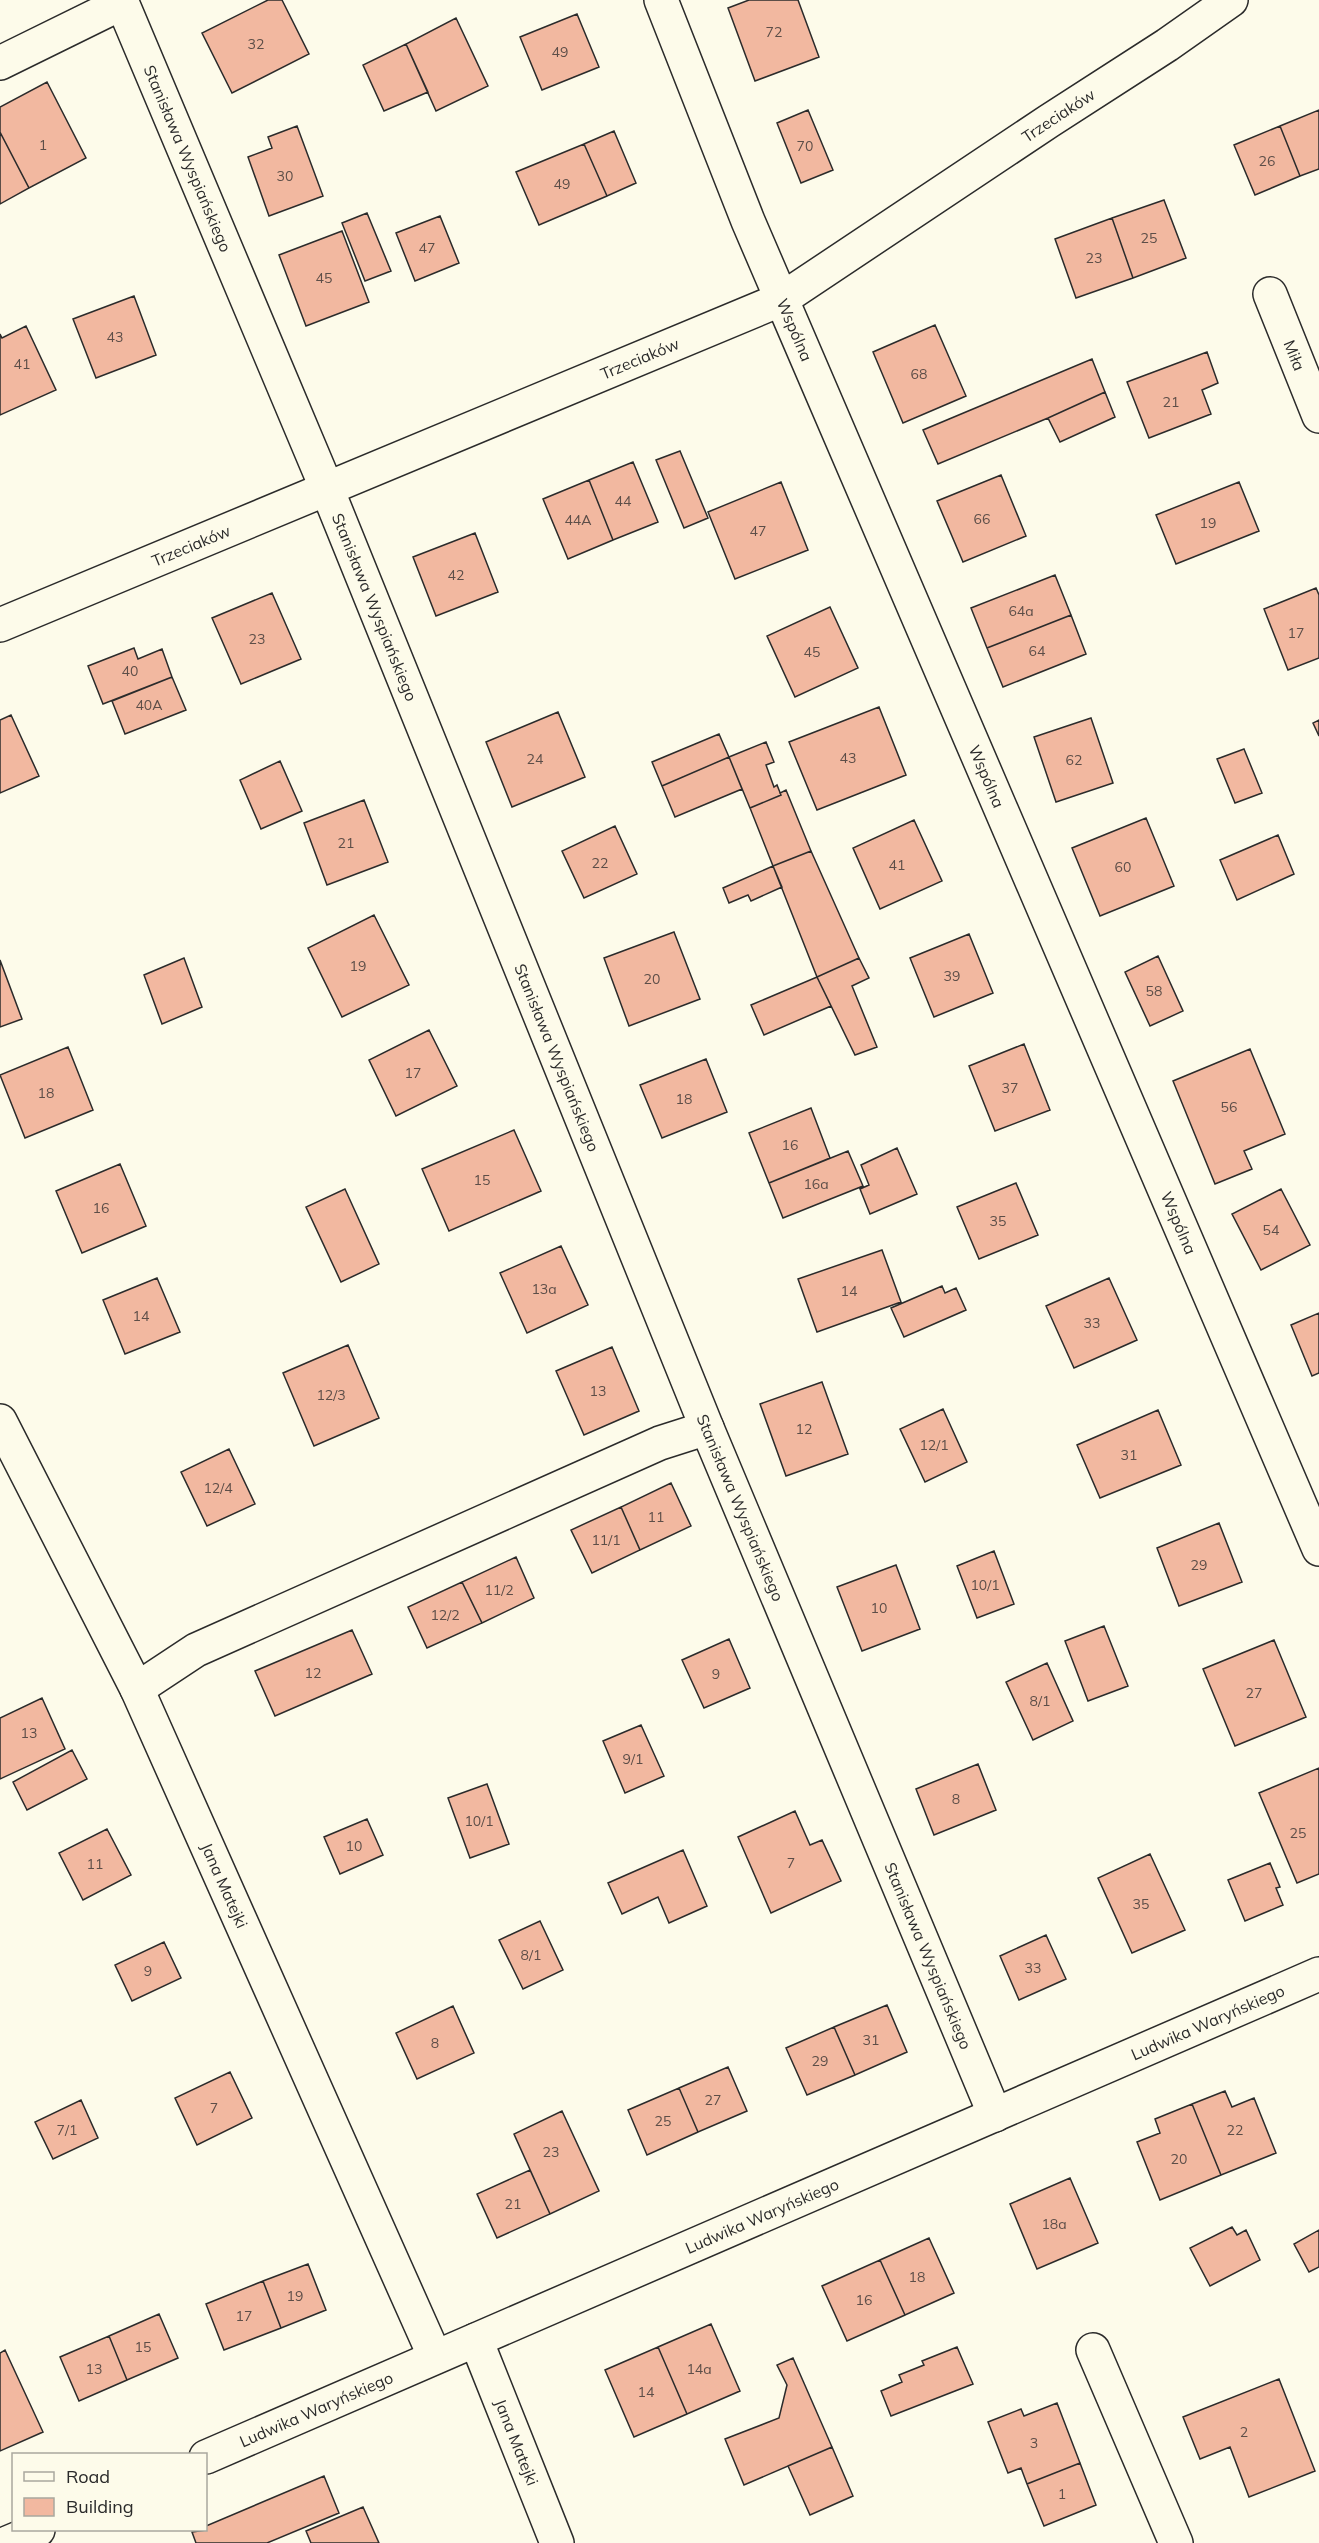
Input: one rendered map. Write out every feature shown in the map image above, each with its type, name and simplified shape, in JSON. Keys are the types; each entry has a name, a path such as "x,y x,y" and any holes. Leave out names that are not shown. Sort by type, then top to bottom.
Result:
{"street":[{"name":"Wspólna","path":"661,0 748,221 1319,1549"},
{"name":"Trzeciaków","path":"0,625 782,299 1167,45 1231,0"},
{"path":"0,63 121,2"},
{"name":"Stanisława Wyspiańskiego","path":"121,2 327,489 707,1428 995,2115"},
{"name":"Miła","path":"1270,294 1319,416"},
{"name":"Jana Matejki","path":"0,1421 137,1689 435,2357"},
{"path":"137,1689 196,1650 660,1443 707,1428"},
{"name":"Ludwika Waryńskiego","path":"207,2457 1319,1974"},
{"name":"Jana Matejki","path":"476,2340 557,2543"},
{"path":"1093,2350 1176,2543"},
{"path":"7,2543 34,2531"}],"building":[{"path":"268,0 282,0 309,54 232,93 202,33"},
{"path":"749,0 798,0 819,57 755,81 728,8"},
{"path":"577,14 599,67 542,90 520,37"},
{"path":"456,18 488,86 436,111 406,44"},
{"path":"406,44 428,92 384,111 363,65"},
{"path":"47,82 86,158 29,188 0,132 0,107"},
{"path":"808,110 833,170 801,183 777,123"},
{"path":"1319,110 1319,169 1300,176 1280,126"},
{"path":"297,126 323,196 269,216 248,157 272,148 268,137"},
{"path":"1280,126 1300,176 1255,195 1234,145"},
{"path":"614,131 636,183 607,196 584,144"},
{"path":"0,132 29,188 0,204"},
{"path":"584,144 607,196 539,225 516,172"},
{"path":"1164,200 1186,258 1133,278 1112,218"},
{"path":"367,213 391,271 365,281 342,223"},
{"path":"440,216 459,263 415,281 396,233"},
{"path":"1112,218 1133,278 1076,298 1055,239"},
{"path":"342,231 369,302 306,326 279,255"},
{"path":"134,296 156,355 96,378 73,319"},
{"path":"935,325 966,396 903,423 873,352"},
{"path":"26,326 56,390 0,415 0,334 2,338"},
{"path":"1207,352 1218,383 1202,390 1211,414 1149,438 1127,382"},
{"path":"1092,359 1105,392 938,464 923,430"},
{"path":"1105,392 1115,417 1060,442 1048,418"},
{"path":"680,451 708,518 684,528 656,460"},
{"path":"633,462 658,522 613,540 589,480"},
{"path":"1001,475 1026,536 963,562 937,501"},
{"path":"589,480 613,540 568,559 543,499"},
{"path":"781,482 808,550 735,579 708,512"},
{"path":"1239,482 1259,531 1176,564 1156,515"},
{"path":"475,533 498,592 436,616 413,557"},
{"path":"1055,575 1071,615 987,648 971,608"},
{"path":"1316,588 1319,595 1319,658 1288,670 1264,609"},
{"path":"272,593 301,659 241,684 212,618"},
{"path":"830,607 858,668 795,697 767,636"},
{"path":"1071,615 1086,654 1003,687 987,648"},
{"path":"134,648 138,659 162,649 172,677 103,704 88,666"},
{"path":"172,677 186,710 125,734 112,701"},
{"path":"879,707 906,775 817,810 789,742"},
{"path":"558,712 585,777 512,807 486,742"},
{"path":"11,715 39,776 0,793 0,720"},
{"path":"1091,718 1113,783 1056,802 1034,737"},
{"path":"1319,720 1319,736 1313,723"},
{"path":"719,734 729,757 662,786 652,762"},
{"path":"766,742 774,762 766,765 774,787 777,785 781,795 750,808 729,757"},
{"path":"1244,749 1262,793 1235,803 1217,759"},
{"path":"729,757 742,789 675,817 662,786"},
{"path":"280,761 302,811 261,829 240,780"},
{"path":"786,790 811,851 773,866 750,808 781,795 780,793"},
{"path":"364,800 388,862 327,885 304,823"},
{"path":"1146,818 1174,886 1100,916 1072,848"},
{"path":"914,820 942,881 880,909 853,848"},
{"path":"615,826 637,874 584,898 562,851"},
{"path":"1278,835 1294,874 1237,900 1220,860"},
{"path":"811,851 859,958 817,977 773,866"},
{"path":"773,866 782,887 751,901 748,895 729,903 723,888"},
{"path":"374,915 409,985 342,1017 308,948"},
{"path":"674,932 700,999 629,1026 604,958"},
{"path":"969,934 993,993 934,1017 910,958"},
{"path":"1158,956 1183,1011 1150,1026 1125,972"},
{"path":"184,958 202,1007 162,1024 144,975"},
{"path":"859,958 869,978 852,986 877,1047 855,1055 817,977"},
{"path":"0,960 22,1019 0,1027"},
{"path":"817,977 831,1006 764,1035 751,1005"},
{"path":"429,1030 457,1086 396,1116 369,1060"},
{"path":"1024,1044 1050,1110 995,1131 969,1066"},
{"path":"68,1047 93,1110 25,1138 0,1075"},
{"path":"1250,1049 1285,1134 1244,1151 1252,1169 1215,1184 1173,1081"},
{"path":"706,1059 727,1112 662,1138 640,1085"},
{"path":"811,1108 830,1158 769,1183 749,1133"},
{"path":"514,1130 541,1191 449,1231 422,1169"},
{"path":"897,1148 917,1194 870,1214 860,1189 869,1185 861,1165"},
{"path":"848,1151 863,1186 783,1218 769,1183"},
{"path":"120,1164 146,1226 82,1253 56,1191"},
{"path":"1016,1183 1038,1235 979,1259 957,1207"},
{"path":"345,1189 379,1264 341,1282 306,1207"},
{"path":"1281,1189 1310,1245 1261,1270 1232,1214"},
{"path":"561,1246 588,1305 527,1333 500,1273"},
{"path":"882,1250 901,1302 817,1332 798,1279"},
{"path":"157,1278 180,1332 125,1354 103,1300"},
{"path":"1109,1278 1137,1340 1074,1368 1046,1306"},
{"path":"942,1286 945,1293 956,1288 966,1310 904,1337 891,1308"},
{"path":"1319,1313 1319,1373 1312,1376 1291,1325"},
{"path":"348,1345 379,1418 314,1446 283,1373"},
{"path":"612,1347 639,1411 584,1435 556,1371"},
{"path":"822,1382 848,1454 786,1476 760,1404"},
{"path":"943,1409 967,1462 925,1482 900,1429"},
{"path":"1158,1410 1181,1465 1100,1498 1077,1445"},
{"path":"229,1449 255,1504 207,1526 181,1472"},
{"path":"671,1483 691,1526 640,1550 621,1507"},
{"path":"621,1507 640,1550 592,1573 571,1530"},
{"path":"1219,1523 1242,1582 1179,1606 1157,1548"},
{"path":"994,1551 1014,1604 977,1618 957,1566"},
{"path":"516,1557 534,1598 482,1623 462,1582"},
{"path":"896,1565 920,1629 862,1651 837,1587"},
{"path":"462,1582 482,1623 427,1648 408,1607"},
{"path":"1104,1626 1128,1686 1088,1701 1065,1641"},
{"path":"352,1630 372,1674 275,1716 255,1671"},
{"path":"729,1639 750,1688 704,1708 682,1660"},
{"path":"1274,1640 1306,1717 1235,1746 1203,1669"},
{"path":"1047,1663 1073,1721 1033,1740 1006,1682"},
{"path":"42,1698 65,1749 0,1779 0,1718"},
{"path":"641,1725 664,1776 625,1793 603,1741"},
{"path":"72,1750 87,1779 27,1810 13,1782"},
{"path":"978,1764 996,1810 934,1835 916,1789"},
{"path":"1319,1768 1319,1874 1297,1883 1259,1793"},
{"path":"487,1784 509,1844 470,1858 448,1798"},
{"path":"795,1811 810,1845 822,1840 841,1881 771,1913 738,1837"},
{"path":"367,1819 383,1855 340,1874 324,1837"},
{"path":"107,1829 131,1875 83,1900 59,1853"},
{"path":"683,1850 707,1906 669,1923 658,1897 622,1914 608,1883"},
{"path":"1150,1854 1185,1930 1132,1953 1098,1878"},
{"path":"1270,1863 1280,1887 1276,1888 1283,1905 1245,1921 1228,1880"},
{"path":"540,1921 563,1970 523,1989 499,1940"},
{"path":"1046,1935 1066,1979 1019,2000 1000,1956"},
{"path":"164,1942 181,1978 132,2001 115,1965"},
{"path":"887,2005 907,2052 855,2075 834,2027"},
{"path":"453,2006 474,2053 417,2079 396,2033"},
{"path":"834,2027 855,2075 807,2095 786,2048"},
{"path":"728,2067 747,2111 698,2132 679,2088"},
{"path":"230,2072 252,2118 197,2145 175,2098"},
{"path":"679,2088 698,2132 647,2155 628,2110"},
{"path":"1225,2091 1232,2107 1254,2098 1276,2153 1221,2175 1192,2104"},
{"path":"81,2100 98,2138 53,2159 35,2122"},
{"path":"1192,2104 1221,2175 1160,2200 1137,2142 1160,2133 1155,2119"},
{"path":"562,2111 599,2191 550,2214 514,2134"},
{"path":"530,2170 550,2214 497,2238 477,2194"},
{"path":"1070,2178 1098,2243 1037,2269 1010,2204"},
{"path":"1232,2227 1237,2235 1246,2230 1260,2260 1210,2286 1190,2248"},
{"path":"1319,2230 1319,2267 1309,2272 1294,2244"},
{"path":"929,2238 954,2293 905,2315 880,2260"},
{"path":"880,2260 905,2315 847,2341 822,2286"},
{"path":"308,2264 326,2310 281,2328 263,2281"},
{"path":"263,2281 281,2328 224,2350 206,2304"},
{"path":"159,2314 178,2358 127,2380 109,2336"},
{"path":"711,2324 740,2391 687,2414 658,2347"},
{"path":"109,2336 127,2380 79,2401 60,2357"},
{"path":"658,2347 687,2414 634,2437 605,2370"},
{"path":"957,2347 973,2384 891,2416 881,2391 902,2382 899,2375 924,2365 922,2361"},
{"path":"5,2350 43,2432 0,2451 0,2353"},
{"path":"793,2358 832,2447 744,2485 725,2439 779,2418 787,2385 777,2365"},
{"path":"1279,2379 1315,2471 1249,2497 1230,2447 1200,2459 1183,2417"},
{"path":"1057,2403 1080,2463 1027,2484 1021,2468 1008,2473 988,2422 1021,2409 1024,2416"},
{"path":"832,2447 853,2496 810,2515 788,2466"},
{"path":"1080,2463 1096,2505 1044,2526 1027,2484"},
{"path":"324,2476 339,2513 267,2543 196,2543 192,2532 207,2531 207,2526"},
{"path":"363,2507 379,2543 311,2543 306,2531"}]}
